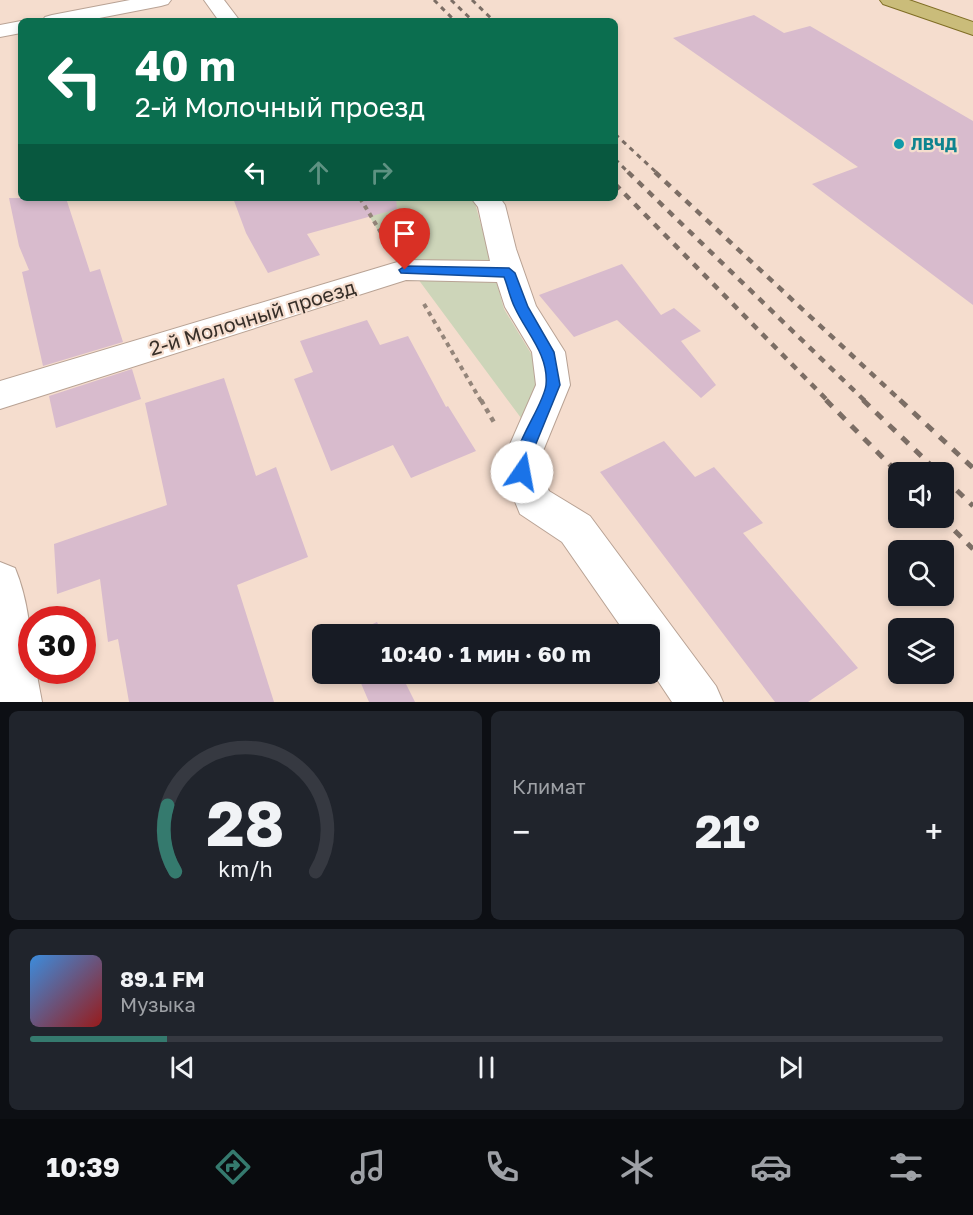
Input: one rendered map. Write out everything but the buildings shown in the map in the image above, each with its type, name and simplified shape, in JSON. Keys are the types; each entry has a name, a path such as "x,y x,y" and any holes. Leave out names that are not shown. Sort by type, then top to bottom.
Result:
{"main road":[{"path":"890,0 973,29"}],"street":[{"path":"68,18 161,0"},
{"path":"214,0 228,18"},
{"path":"0,31 18,28"},
{"path":"488,201 491,205 509,273 521,307 548,352 553,385 525,451 522,472 534,502 576,529 700,702"},
{"name":"2-й Молочный проезд","path":"0,395 405,270 509,273"},
{"path":"0,582 19,702"}],"path":[{"path":"361,201 366,212 405,270 522,472"}],"green space":[{"path":"360,201 473,201 475,203 504,309 538,365 537,384 521,418 418,279 396,260"}],"railway":[{"path":"434,0 452,18"},
{"path":"451,0 470,18"},
{"path":"472,0 491,18"},
{"path":"618,137 657,173"},
{"path":"618,162 628,172"},
{"path":"628,172 865,401"},
{"path":"655,172 901,401"},
{"path":"618,187 828,401"},
{"path":"826,400 888,463"},
{"path":"863,400 928,462"},
{"path":"900,400 973,468"},
{"path":"954,488 973,506"},
{"path":"952,528 973,549"}],"place":[{"name":"ЛВЧД","path":"899,144"}],"route":[{"path":"405,270 509,273 521,307 548,352 553,385 525,451 522,472"}]}
